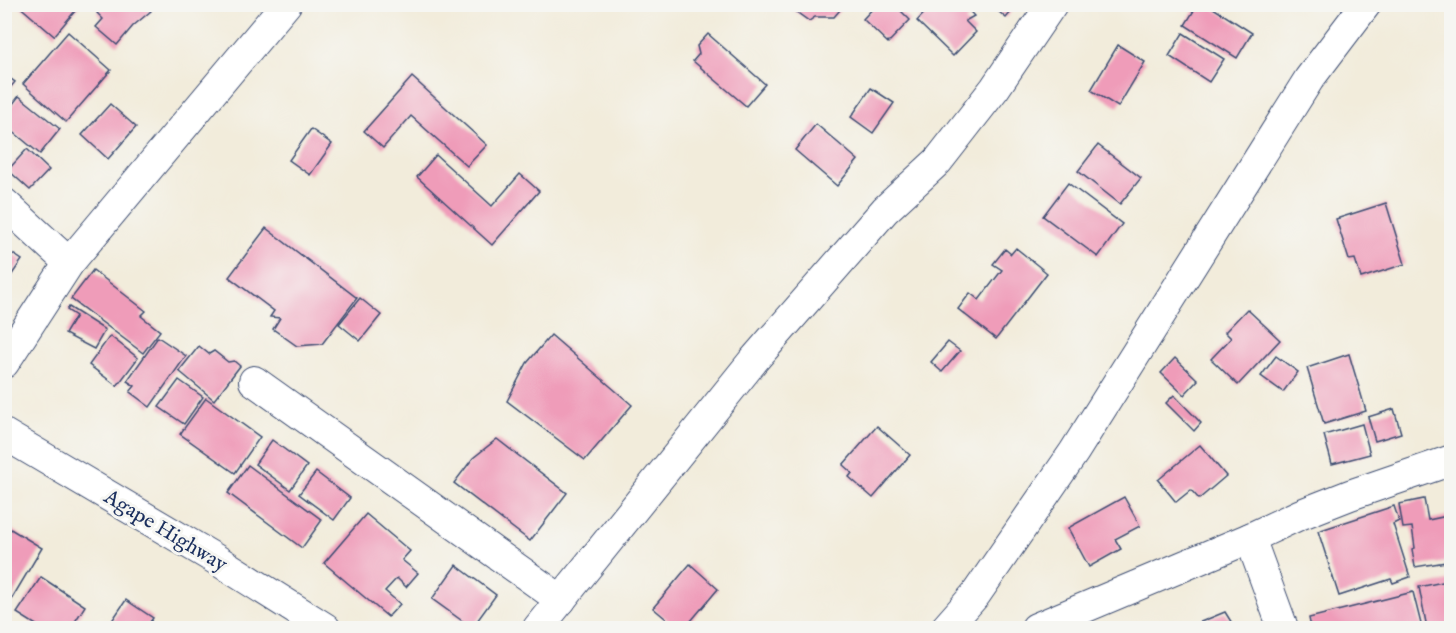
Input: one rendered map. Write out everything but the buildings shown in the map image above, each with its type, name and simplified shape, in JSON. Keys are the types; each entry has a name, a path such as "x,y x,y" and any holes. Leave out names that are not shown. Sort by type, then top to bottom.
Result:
{"street":[{"path":"4,363 69,263 286,4"},
{"path":"946,628 976,594 1074,452 1309,79 1366,4"},
{"path":"538,628 753,361 885,210 938,161 995,88 1049,6"},
{"path":"4,203 69,263"},
{"path":"254,381 561,600"},
{"name":"Agape Highway","path":"4,434 217,560 325,628"},
{"path":"1036,628 1350,495 1452,460"},
{"path":"1250,538 1283,628"}]}
